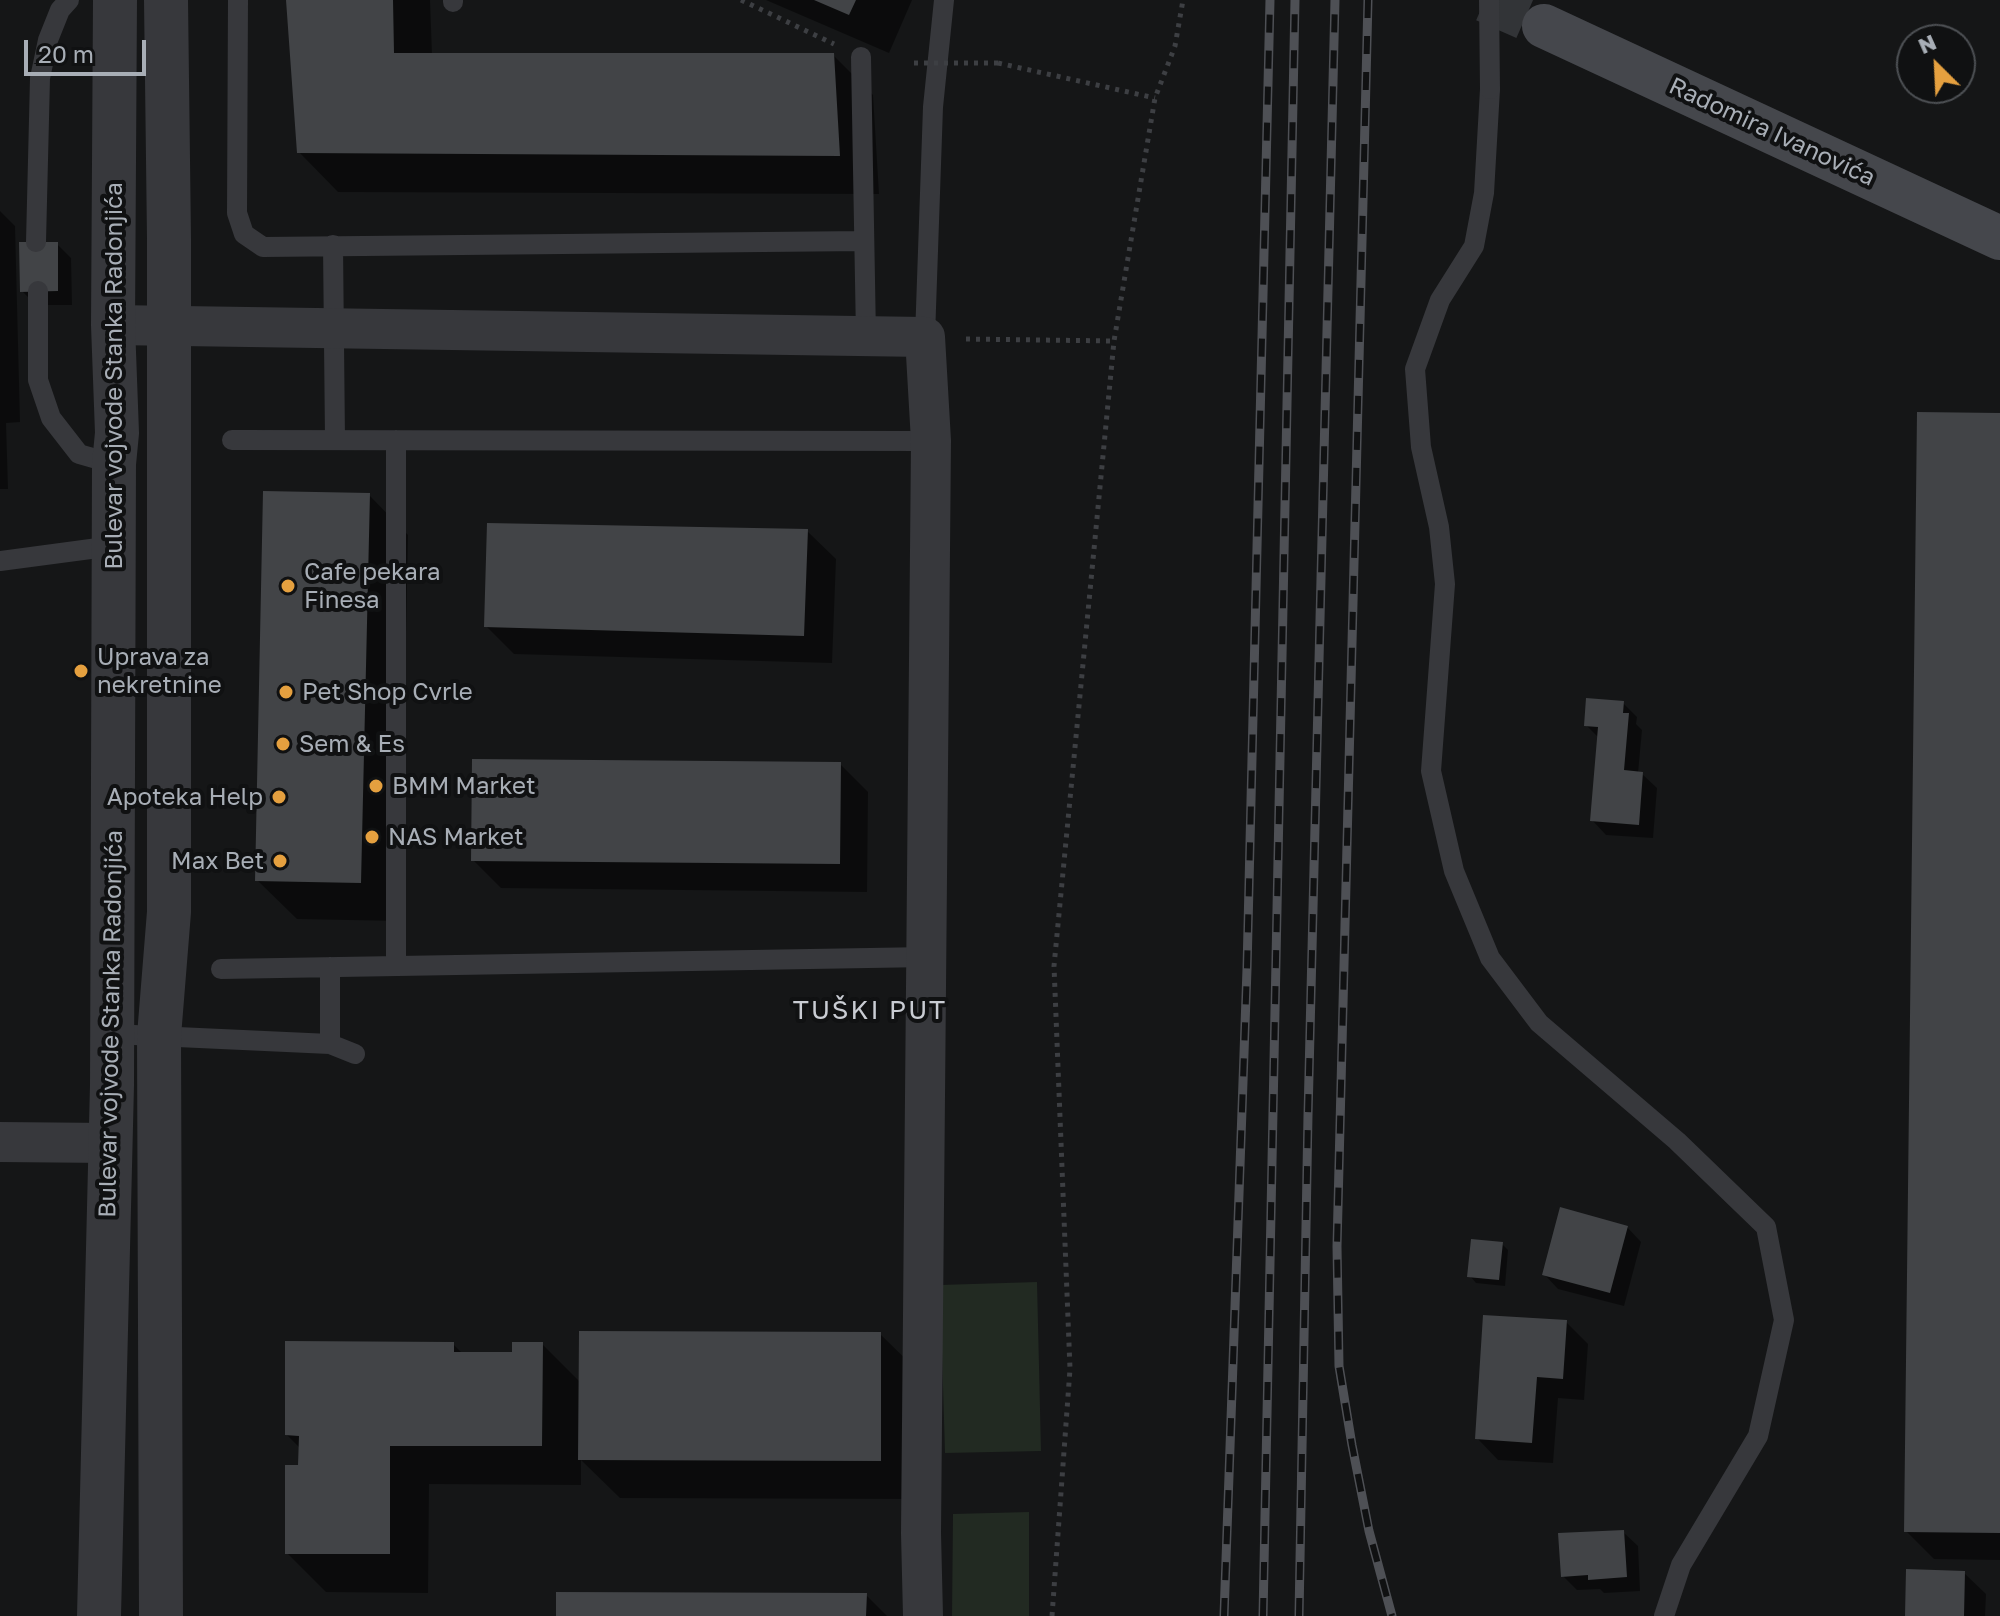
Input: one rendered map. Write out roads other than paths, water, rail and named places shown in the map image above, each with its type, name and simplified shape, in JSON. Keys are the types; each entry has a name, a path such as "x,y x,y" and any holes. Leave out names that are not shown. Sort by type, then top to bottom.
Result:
{"main road":[{"name":"Radomira Ivanovića","path":"1544,26 2000,238"}],"street":[{"name":"Bulevar vojvode Stanka Radonjića","path":"99,1616 112,1034 113,546 117,433 113,325 115,0"},
{"name":"Bulevar vojvode Stanka Radonjića","path":"161,1616 159,1036 169,912 166,0"},
{"path":"113,325 925,337 931,441 921,1533 923,1616"},
{"path":"0,1142 110,1143"}],"lane":[{"path":"36,242 40,78 48,40 60,10 69,0"},
{"path":"238,0 237,213 244,234 263,247 864,241"},
{"path":"925,337 933,107 944,0"},
{"path":"1489,0 1490,89 1484,193 1474,246 1440,300 1415,369 1421,447 1439,527 1445,584 1431,771 1454,871 1490,958 1539,1023 1677,1141 1766,1227 1784,1320 1758,1436 1681,1565 1664,1616"},
{"path":"861,57 866,336"},
{"path":"333,245 335,440"},
{"path":"38,291 38,380 51,418 79,454 114,464"},
{"path":"232,440 931,441"},
{"path":"396,440 396,966"},
{"path":"0,561 113,546"},
{"path":"221,969 928,957"},
{"path":"330,967 330,1044"},
{"path":"112,1034 330,1044 355,1054"}],"tunnel":[{"path":"1485,0 1544,26"}],"railway":[{"path":"1224,1616 1247,969 1270,0"},
{"path":"1263,1616 1295,0"},
{"path":"1299,1616 1335,0"},
{"path":"1368,0 1337,1246 1339,1366 1369,1531 1392,1616"}],"place":[{"name":"Cafe pekara Finesa","path":"288,586"},
{"name":"Uprava za nekretnine","path":"81,671"},
{"name":"Pet Shop Cvrle","path":"286,692"},
{"name":"Sem & Es","path":"283,744"},
{"name":"BMM Market","path":"376,786"},
{"name":"Apoteka Help","path":"279,797"},
{"name":"NAS Market","path":"372,837"},
{"name":"Max Bet","path":"280,861"}],"district":[{"name":"TUŠKI PUT","path":"870,1011"}]}
